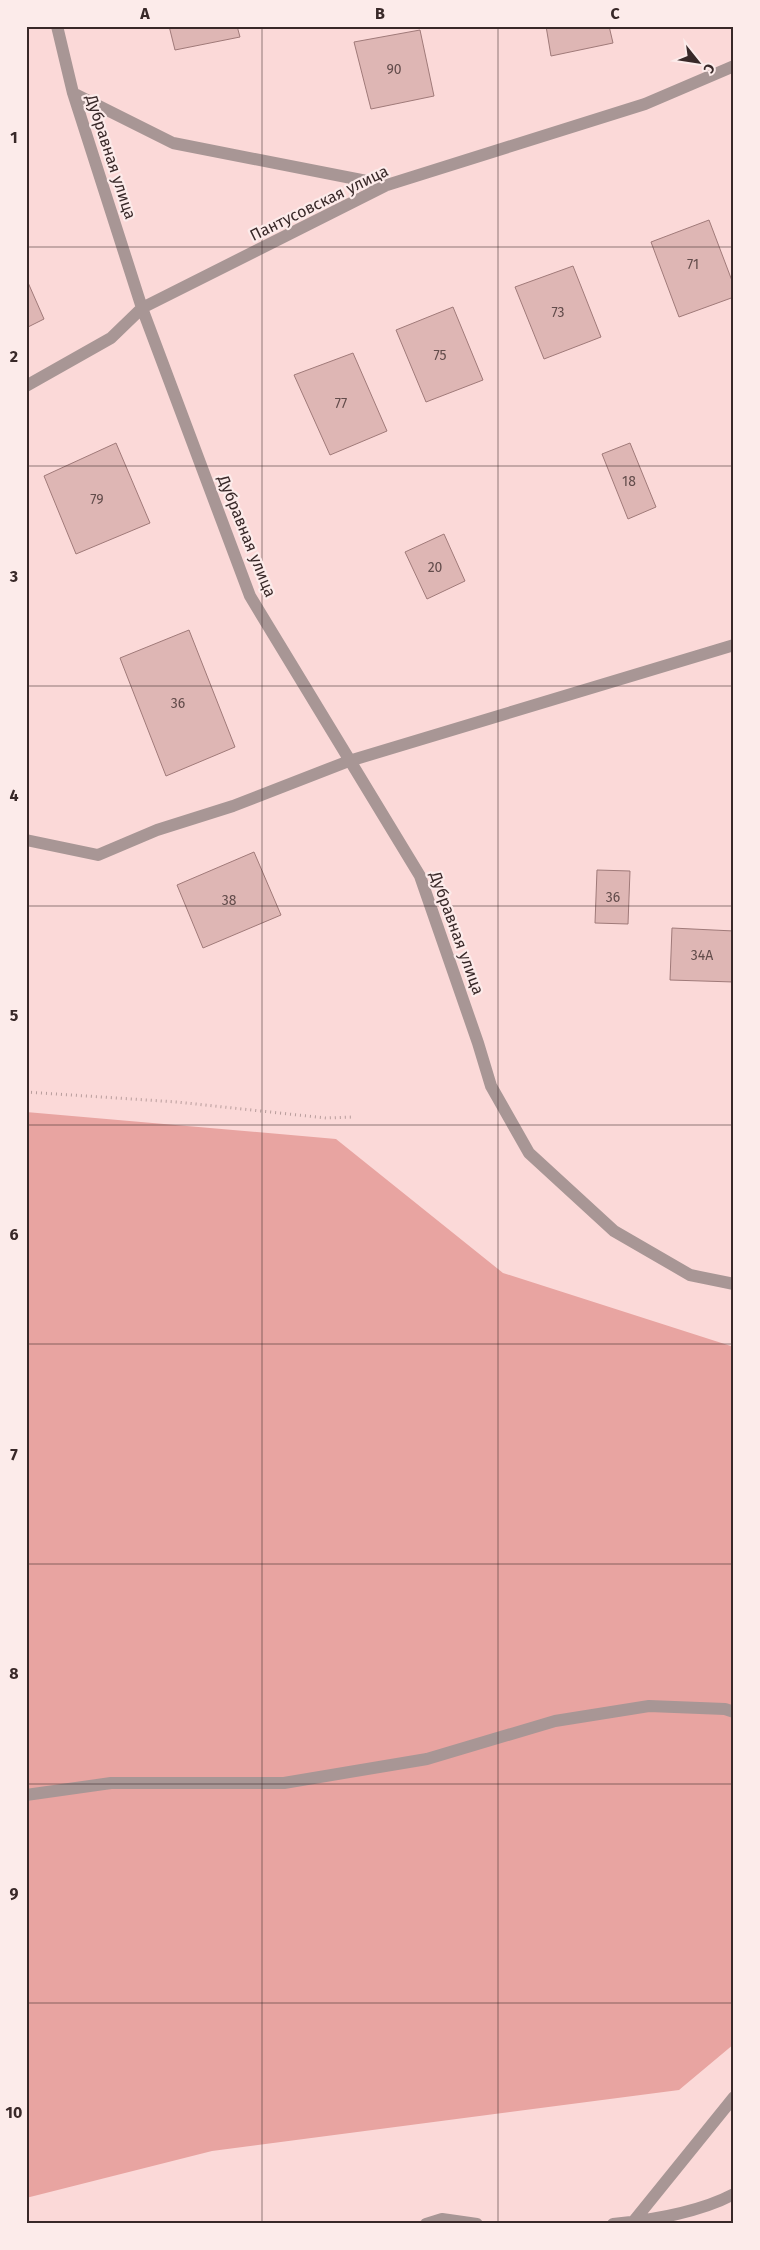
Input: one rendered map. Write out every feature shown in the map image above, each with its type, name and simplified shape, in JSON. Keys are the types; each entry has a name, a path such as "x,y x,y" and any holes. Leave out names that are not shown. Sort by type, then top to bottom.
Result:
{"street":[{"name":"Дубравная улица","path":"57,26 73,93 142,308 250,596 420,876 491,1086 529,1153 614,1232 690,1276 734,1284"},
{"name":"Пантусовская улица","path":"26,386 111,338 142,308 387,186 645,104 734,66"},
{"path":"73,93 173,143 387,186"},
{"path":"26,840 98,855 157,830 233,806 349,761 734,645"},
{"path":"26,1795 110,1783 284,1783 427,1759 556,1721 649,1706 725,1708 734,1712"},
{"path":"633,2222 734,2098"},
{"path":"613,2224 633,2222 714,2204 734,2194"},
{"path":"426,2224 442,2219 477,2224"}],"path":[{"path":"26,1092 177,1102 326,1118 354,1117"}],"shaded area":[{"path":"26,1112 336,1139 503,1273 734,1347 734,2044 679,2090 212,2151 26,2198"}],"building":[{"path":"169,26 237,26 240,37 175,50"},
{"path":"546,26 609,26 613,43 551,56"},
{"path":"420,30 434,96 371,109 354,42"},
{"path":"709,220 734,286 734,297 679,317 651,242"},
{"path":"573,266 601,337 544,359 515,287"},
{"path":"26,278 44,319 26,328"},
{"path":"453,307 483,380 426,402 396,330"},
{"path":"353,353 387,431 330,455 294,375"},
{"path":"116,443 150,523 76,554 44,476"},
{"path":"630,443 656,507 628,519 602,454"},
{"path":"444,534 465,581 427,599 405,552"},
{"path":"189,630 235,747 166,776 120,658"},
{"path":"254,852 281,915 203,948 177,885"},
{"path":"597,870 630,871 628,924 595,923"},
{"path":"672,928 734,931 734,982 670,980"}]}
